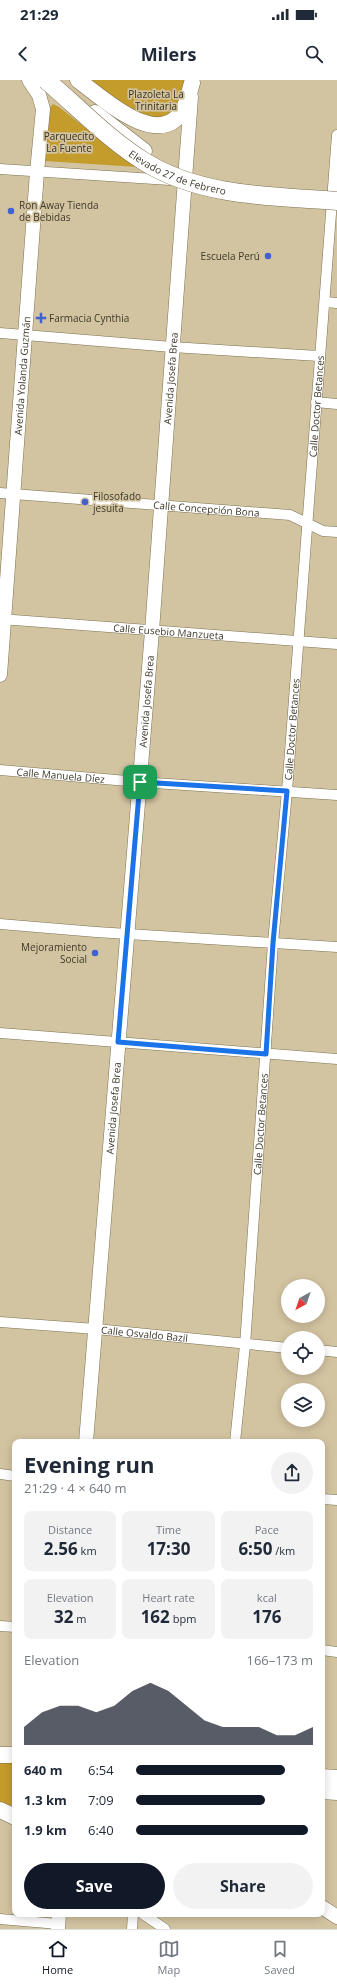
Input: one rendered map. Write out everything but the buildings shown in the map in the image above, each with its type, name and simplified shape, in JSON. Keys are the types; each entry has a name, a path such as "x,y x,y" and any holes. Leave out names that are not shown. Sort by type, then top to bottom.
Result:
{"highway":[{"name":"Elevado 27 de Febrero","path":"46,80 144,161 174,177 225,191 336,197"}],"main road":[{"name":"Avenida Yolanda Guzmán","path":"0,675 6,494 26,335 37,172 43,109 39,95 29,80"},
{"path":"32,80 139,166 170,180 184,180 336,197"},
{"path":"55,80 135,145 184,180"},
{"path":"78,80 140,122 158,126 178,117 184,108 192,82"},
{"name":"Avenida Josefa Brea","path":"86,1439 162,506 192,82"},
{"path":"0,1755 12,1755"},
{"path":"325,1777 337,1778"},
{"path":"325,1791 337,1792"},
{"path":"325,1909 337,1917"}],"street":[{"name":"Calle Doctor Betances","path":"235,1439 245,1345 273,943 287,791 316,402 336,197 337,135"},
{"path":"0,169 170,180"},
{"path":"325,302 337,303"},
{"path":"0,333 172,348 320,356"},
{"path":"316,402 337,404"},
{"name":"Calle Concepción Bona","path":"6,494 290,515 323,531 337,532"},
{"name":"Calle Eusebio Manzueta","path":"2,620 337,644"},
{"name":"Calle Manuela Díez","path":"0,770 140,782 337,795"},
{"path":"0,924 127,934 337,947"},
{"path":"0,1033 337,1059"},
{"name":"Calle Osvaldo Bazil","path":"0,1322 96,1329 281,1348"},
{"path":"325,1351 337,1352"},
{"path":"0,1474 12,1476"},
{"path":"325,1499 337,1500"},
{"path":"0,1626 12,1627"},
{"path":"325,1650 337,1652"},
{"path":"132,1929 133,1917"},
{"path":"147,1917 165,1929"},
{"path":"0,1919 58,1922"}],"green space":[{"name":"Plazoleta La Trinitaria","path":"86,80 188,80 183,105 168,118 142,118"},
{"name":"Parquecito La Fuente","path":"53,104 137,167 45,161 49,108"},
{"path":"0,1762 12,1763 12,1812 0,1806"}],"place":[{"name":"Ron Away Tienda de Bebidas","path":"11,211"},
{"name":"Escuela Perú","path":"268,256"},
{"name":"Farmacia Cynthia","path":"41,318"},
{"name":"Filosofado jesuita","path":"85,502"},
{"name":"Mejoramiento Social","path":"95,953"}],"route":[{"path":"140,782 287,791 273,943 266,1054 118,1042 140,782"}]}
